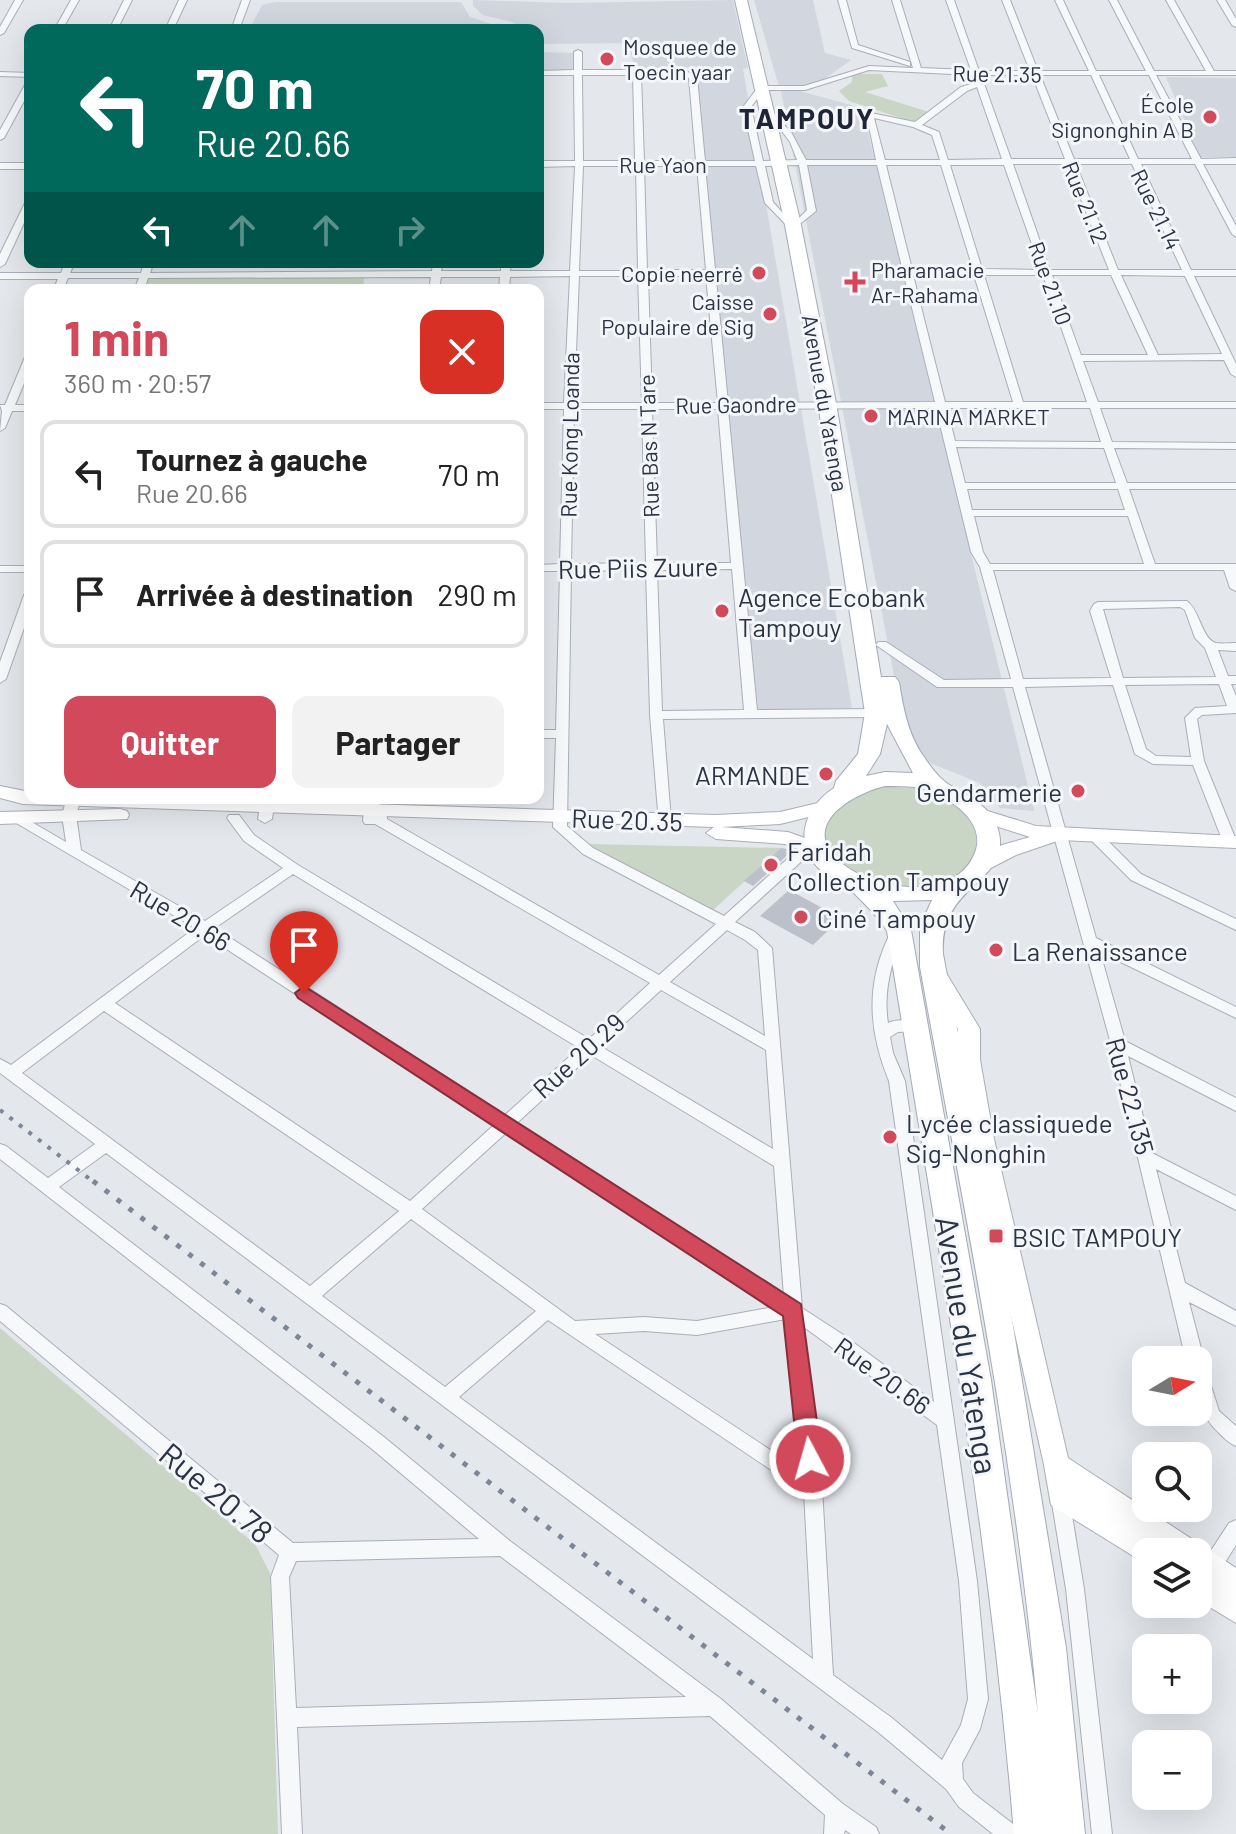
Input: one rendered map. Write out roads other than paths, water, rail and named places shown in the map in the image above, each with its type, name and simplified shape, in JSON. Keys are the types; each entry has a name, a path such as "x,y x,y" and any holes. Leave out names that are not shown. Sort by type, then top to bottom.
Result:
{"main road":[{"name":"Avenue du Yatenga","path":"741,0 791,164"},
{"name":"Avenue du Yatenga","path":"750,0 766,88 791,164 798,225 833,403 867,609 877,730 866,761 827,802"},
{"name":"Avenue du Yatenga","path":"867,609 882,645 899,737 913,761 940,787"},
{"path":"970,874 988,844 978,814 966,802 940,787 909,779 877,779 848,787 827,802 814,832 815,849 850,879 876,890 907,894 936,891 970,874 1009,850 1060,835"},
{"name":"Rue 20.35","path":"0,792 24,798"},
{"name":"Rue 20.35","path":"560,822 764,819 827,802"},
{"name":"Rue 20.35","path":"7,818 72,804 234,818 267,809"},
{"name":"Rue 20.35","path":"206,804 765,835 788,838 815,849"},
{"path":"978,814 1035,832 1060,835 1233,842"},
{"name":"Avenue du Yatenga","path":"970,874 936,913 932,927 932,967 996,1308 1049,1648 1067,1834"},
{"name":"Avenue du Yatenga","path":"850,879 883,905 899,930 989,1469 1015,1646 1025,1831"},
{"path":"932,967 969,1029 969,1060 983,1139 1057,1465 1060,1497 1132,1543"},
{"path":"1057,1465 1167,1538"},
{"path":"1212,1577 1236,1583"},
{"path":"1212,1585 1236,1610"}],"street":[{"path":"0,33 19,0"},
{"path":"61,24 75,0"},
{"path":"116,24 128,0"},
{"path":"172,24 183,0"},
{"path":"237,24 246,0"},
{"path":"842,0 855,46 918,69"},
{"path":"896,0 918,69"},
{"name":"Rue 21.10","path":"950,0 1151,567"},
{"name":"Rue 21.12","path":"1006,0 1115,273 1155,358"},
{"name":"Rue 21.14","path":"1059,0 1097,73 1134,162 1236,374"},
{"path":"1113,0 1236,234"},
{"path":"1170,0 1211,73"},
{"path":"1221,0 1236,25"},
{"name":"Rue Kong Loanda","path":"560,822 569,406 579,164 578,52"},
{"name":"Rue 21.35","path":"766,88 805,88 869,68 976,73 1236,73"},
{"name":"Rue Bas N Tare","path":"637,72 656,715 664,820"},
{"path":"544,73 691,75 704,164 751,715"},
{"path":"0,74 24,75"},
{"name":"Rue 21.35","path":"916,125 964,89 980,84"},
{"path":"766,88 747,107 769,203 798,225"},
{"path":"0,138 24,94"},
{"name":"Rue 22.135","path":"916,125 869,114 977,552 986,567 1118,1044 1192,1346"},
{"path":"916,125 936,134 1018,403"},
{"name":"Rue Yaon","path":"544,164 1236,161"},
{"path":"0,166 24,166"},
{"path":"0,264 24,214"},
{"path":"60,284 67,268"},
{"path":"141,284 147,268"},
{"path":"228,274 230,268"},
{"path":"298,274 300,268"},
{"path":"368,275 369,268"},
{"path":"435,284 437,268"},
{"path":"504,284 506,268"},
{"path":"908,272 1236,273"},
{"path":"0,276 711,273"},
{"path":"1077,358 1228,357"},
{"path":"0,428 4,408 24,369"},
{"name":"Rue Gaondre","path":"544,406 1093,402 1236,405"},
{"path":"950,444 1236,446"},
{"path":"961,486 1236,486"},
{"path":"967,513 1131,513"},
{"name":"Rue Piis Zuure","path":"544,568 738,566"},
{"path":"986,567 1232,567 1236,588"},
{"path":"0,569 24,569"},
{"path":"1198,761 1145,757 1126,717 1096,611 1098,606 1183,603 1190,609 1201,638 1210,646 1229,680 1236,709 1199,711 1191,718 1198,761 1233,842"},
{"path":"0,679 24,612"},
{"path":"882,645 941,684 1229,680"},
{"path":"1210,646 1236,647"},
{"path":"656,715 876,713"},
{"path":"544,734 562,734"},
{"path":"72,804 74,850"},
{"path":"375,813 772,1047"},
{"name":"Rue 20.66","path":"7,818 74,850 205,928 794,1311 943,1419"},
{"path":"234,818 249,838 293,868 783,1163"},
{"path":"560,822 588,851 725,923 765,948 794,1311 813,1488 824,1681"},
{"path":"1096,837 1136,877 1236,925"},
{"name":"Rue 20.29","path":"310,1296 411,1210 725,923 815,849"},
{"path":"293,868 205,928 105,1004 5,1069 824,1681 953,1782 966,1800 1025,1831"},
{"path":"899,930 886,958 878,1007 882,1035 897,1081 968,1581 978,1699 970,1729 952,1761 953,1782"},
{"path":"1088,940 1236,1013"},
{"path":"105,1004 411,1210 547,1311 813,1488"},
{"path":"882,1035 895,1026 914,1027"},
{"path":"1118,1044 1236,1105"},
{"path":"50,1185 106,1145"},
{"path":"0,1150 50,1185 409,1467 503,1547 714,1706 836,1811 869,1834"},
{"path":"1147,1157 1236,1204"},
{"path":"1177,1287 1236,1319"},
{"name":"Rue 20.78","path":"0,1311 290,1552 280,1577 292,1834"},
{"path":"445,1398 547,1311"},
{"path":"572,1328 644,1324 697,1328 794,1311"},
{"path":"1212,1415 1236,1438"},
{"path":"1060,1497 1075,1589 1102,1834"},
{"path":"1212,1561 1236,1529"},
{"path":"290,1552 503,1547"},
{"path":"285,1718 714,1706"},
{"path":"834,1834 836,1811"}],"waterway":[{"path":"564,166 603,166"},
{"path":"712,166 742,166"}],"railway":[{"path":"0,1110 95,1183"},
{"path":"93,1181 951,1834"}],"place":[{"name":"Mosquee de Toecin yaar","path":"607,59"},
{"name":"École Signonghin A B","path":"1210,117"},
{"name":"Copie neerrė","path":"759,273"},
{"name":"Pharamacie Ar-Rahama","path":"855,282"},
{"name":"Caisse Populaire de Sig","path":"770,314"},
{"name":"MARINA MARKET","path":"871,416"},
{"name":"Agence Ecobank Tampouy","path":"722,611"},
{"name":"ARMANDE","path":"826,774"},
{"name":"Gendarmerie","path":"1078,791"},
{"name":"Faridah Collection Tampouy","path":"771,865"},
{"name":"Ciné Tampouy","path":"801,917"},
{"name":"La Renaissance","path":"996,950"},
{"name":"Lycée classiquede Sig-Nonghin","path":"890,1137"},
{"name":"BSIC TAMPOUY","path":"996,1236"}],"district":[{"name":"TAMPOUY","path":"807,118"}]}
